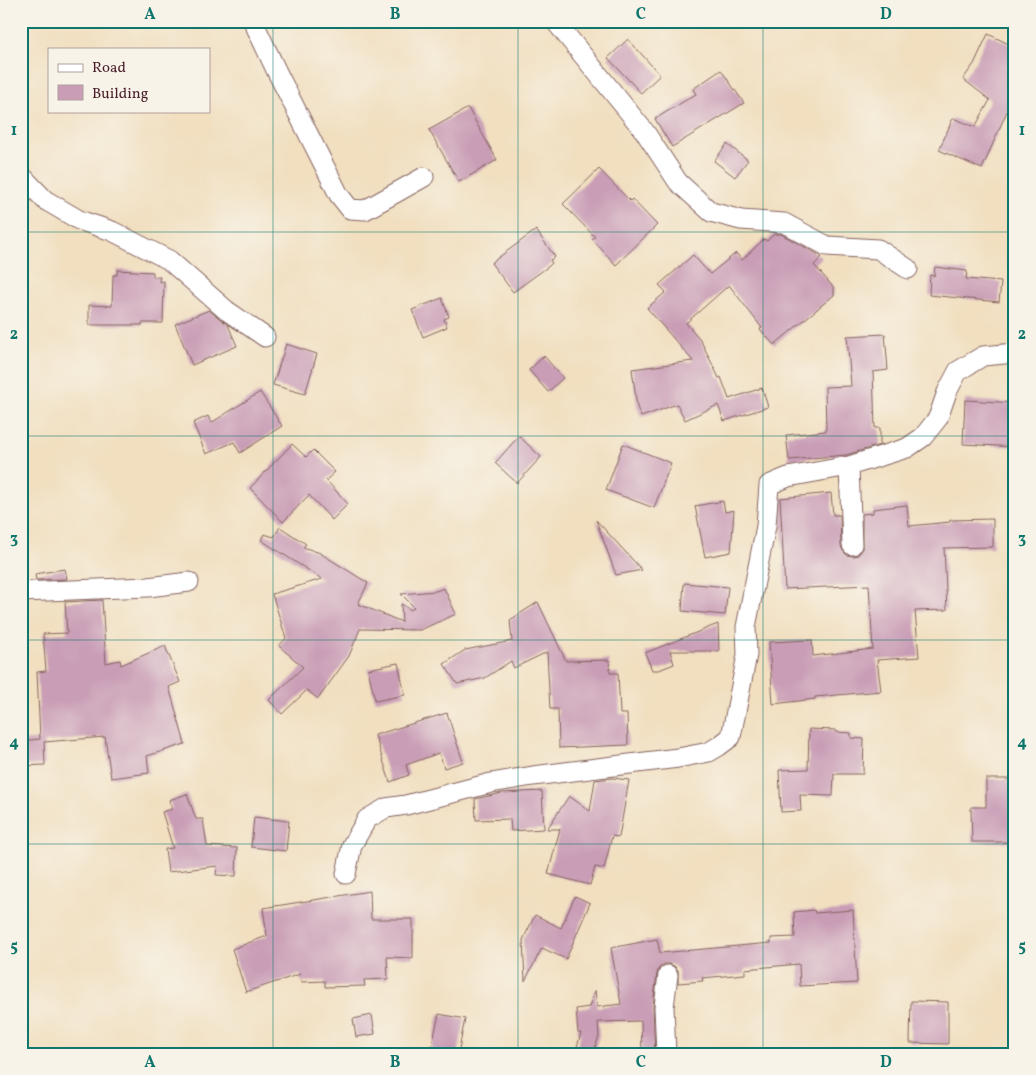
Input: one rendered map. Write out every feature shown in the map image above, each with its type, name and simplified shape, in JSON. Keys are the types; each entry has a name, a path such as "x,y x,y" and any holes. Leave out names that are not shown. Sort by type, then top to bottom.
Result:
{"street":[{"path":"253,21 339,195 350,209 365,210 424,177"},
{"path":"555,21 645,132 678,182 712,212 741,220 784,223 826,246 878,249 908,269"},
{"path":"21,175 44,200 79,220 112,231 169,260 226,310 265,337"},
{"path":"346,874 352,845 367,819 386,808 406,805 491,783 678,758 709,752 731,737 747,655 746,627 766,526 769,485 788,477 848,466 908,448 923,437 938,418 947,392 958,371 983,356 1015,353"},
{"path":"848,466 852,545"},
{"path":"21,592 148,587 189,582"},
{"path":"666,1054 664,1007 668,976"}],"building":[{"path":"988,34 1015,47 1015,115 1007,111 982,169 939,150 953,118 975,127 990,100 963,79 974,64"},
{"path":"628,39 660,75 641,93 608,58"},
{"path":"721,70 744,103 672,147 655,119 696,94 693,89"},
{"path":"468,108 497,160 459,182 429,130"},
{"path":"727,144 748,160 735,177 714,161"},
{"path":"599,169 657,225 616,265 592,239 595,237 563,204"},
{"path":"536,230 555,257 550,260 552,263 549,266 513,292 491,263"},
{"path":"774,234 781,234 822,257 814,265 834,288 834,295 774,345 760,329 762,328 729,285 686,323 700,339 719,378 721,377 729,399 762,388 768,407 724,421 718,405 685,420 677,404 641,417 637,407 632,369 693,361 647,308 666,292 659,285 693,255 710,274 736,253 742,260 764,239 767,241"},
{"path":"935,267 967,271 966,279 1001,282 999,302 929,295 930,275 934,276"},
{"path":"117,270 153,272 153,277 160,277 159,282 164,281 163,323 89,325 89,305 112,306 113,275 117,275"},
{"path":"442,298 449,317 444,319 447,327 423,337 412,310"},
{"path":"209,310 228,325 237,346 192,365 175,324"},
{"path":"885,334 888,370 873,372 875,428 880,428 880,445 846,455 789,460 786,435 826,431 825,387 851,386 847,336"},
{"path":"286,344 317,354 305,394 273,385"},
{"path":"544,356 563,378 548,392 529,370"},
{"path":"260,392 282,426 240,453 234,442 206,454 193,423 208,416 211,423"},
{"path":"965,400 1015,403 1015,447 963,444"},
{"path":"519,436 541,457 517,483 495,463"},
{"path":"292,444 306,457 313,450 335,472 326,480 348,504 332,520 309,495 283,522 250,488"},
{"path":"623,444 671,463 654,508 606,490"},
{"path":"831,493 833,515 840,515 841,546 847,555 858,555 862,550 862,514 873,513 873,509 907,505 909,526 950,522 950,520 993,519 993,547 944,548 947,610 915,611 919,657 877,660 881,691 815,697 815,699 773,704 769,642 812,640 813,656 873,649 869,585 785,589 780,498"},
{"path":"723,501 725,512 734,510 731,552 705,557 695,506"},
{"path":"596,520 642,570 616,575"},
{"path":"280,527 306,544 303,547 320,553 368,583 358,604 402,622 401,604 411,610 414,607 401,594 436,591 444,588 456,614 420,630 360,629 349,656 318,699 307,690 282,714 269,700 303,667 279,646 286,638 272,594 322,579 261,540 264,534 274,537"},
{"path":"65,569 67,579 36,580 35,574"},
{"path":"684,583 728,587 725,615 682,611"},
{"path":"102,600 106,663 120,660 121,665 165,646 180,682 169,687 185,744 147,756 149,773 111,778 105,737 44,742 45,765 21,766 21,741 40,739 37,672 46,671 43,634 67,633 65,602"},
{"path":"538,602 566,661 609,660 610,673 618,673 620,714 627,714 628,745 559,748 558,709 550,709 547,652 514,668 511,661 485,678 457,684 444,664 465,650 512,641 510,620"},
{"path":"718,624 719,651 670,651 674,664 659,670 652,670 645,653"},
{"path":"398,663 405,695 375,701 368,669"},
{"path":"447,713 463,762 444,768 439,753 406,765 409,775 390,782 375,735"},
{"path":"809,729 836,730 836,732 851,733 851,738 864,739 863,774 834,774 833,796 800,795 801,811 781,812 779,770 808,769"},
{"path":"612,778 629,780 619,837 612,836 604,869 595,867 590,885 548,874 560,829 547,829 569,796 590,811 595,780"},
{"path":"986,779 1015,779 1015,842 972,842 971,807 986,807"},
{"path":"542,791 544,829 511,831 510,819 476,820 475,799 502,793"},
{"path":"187,794 196,819 203,819 207,846 237,848 236,876 216,875 217,866 168,872 165,849 173,848 162,812 172,809 169,800"},
{"path":"254,817 289,821 286,851 251,847"},
{"path":"370,891 371,919 413,919 413,958 387,957 388,979 364,980 365,986 325,987 325,981 301,982 300,974 246,992 232,949 267,936 263,908"},
{"path":"575,896 590,903 566,959 542,948 525,981 523,940 535,915 561,928"},
{"path":"814,910 815,913 853,910 857,983 800,986 799,964 745,969 745,974 702,978 703,981 678,983 678,970 674,966 664,964 657,973 653,1006 655,1054 642,1054 641,1021 598,1022 599,1036 593,1054 575,1054 581,1033 578,1033 576,1009 589,1007 595,990 597,1007 621,1004 611,948 657,939 660,953 771,943 771,938 795,937 794,912"},
{"path":"911,1001 948,1002 948,1044 910,1043"},
{"path":"439,1014 465,1019 458,1054 430,1054"},
{"path":"372,1015 375,1034 356,1037 353,1019"}]}
